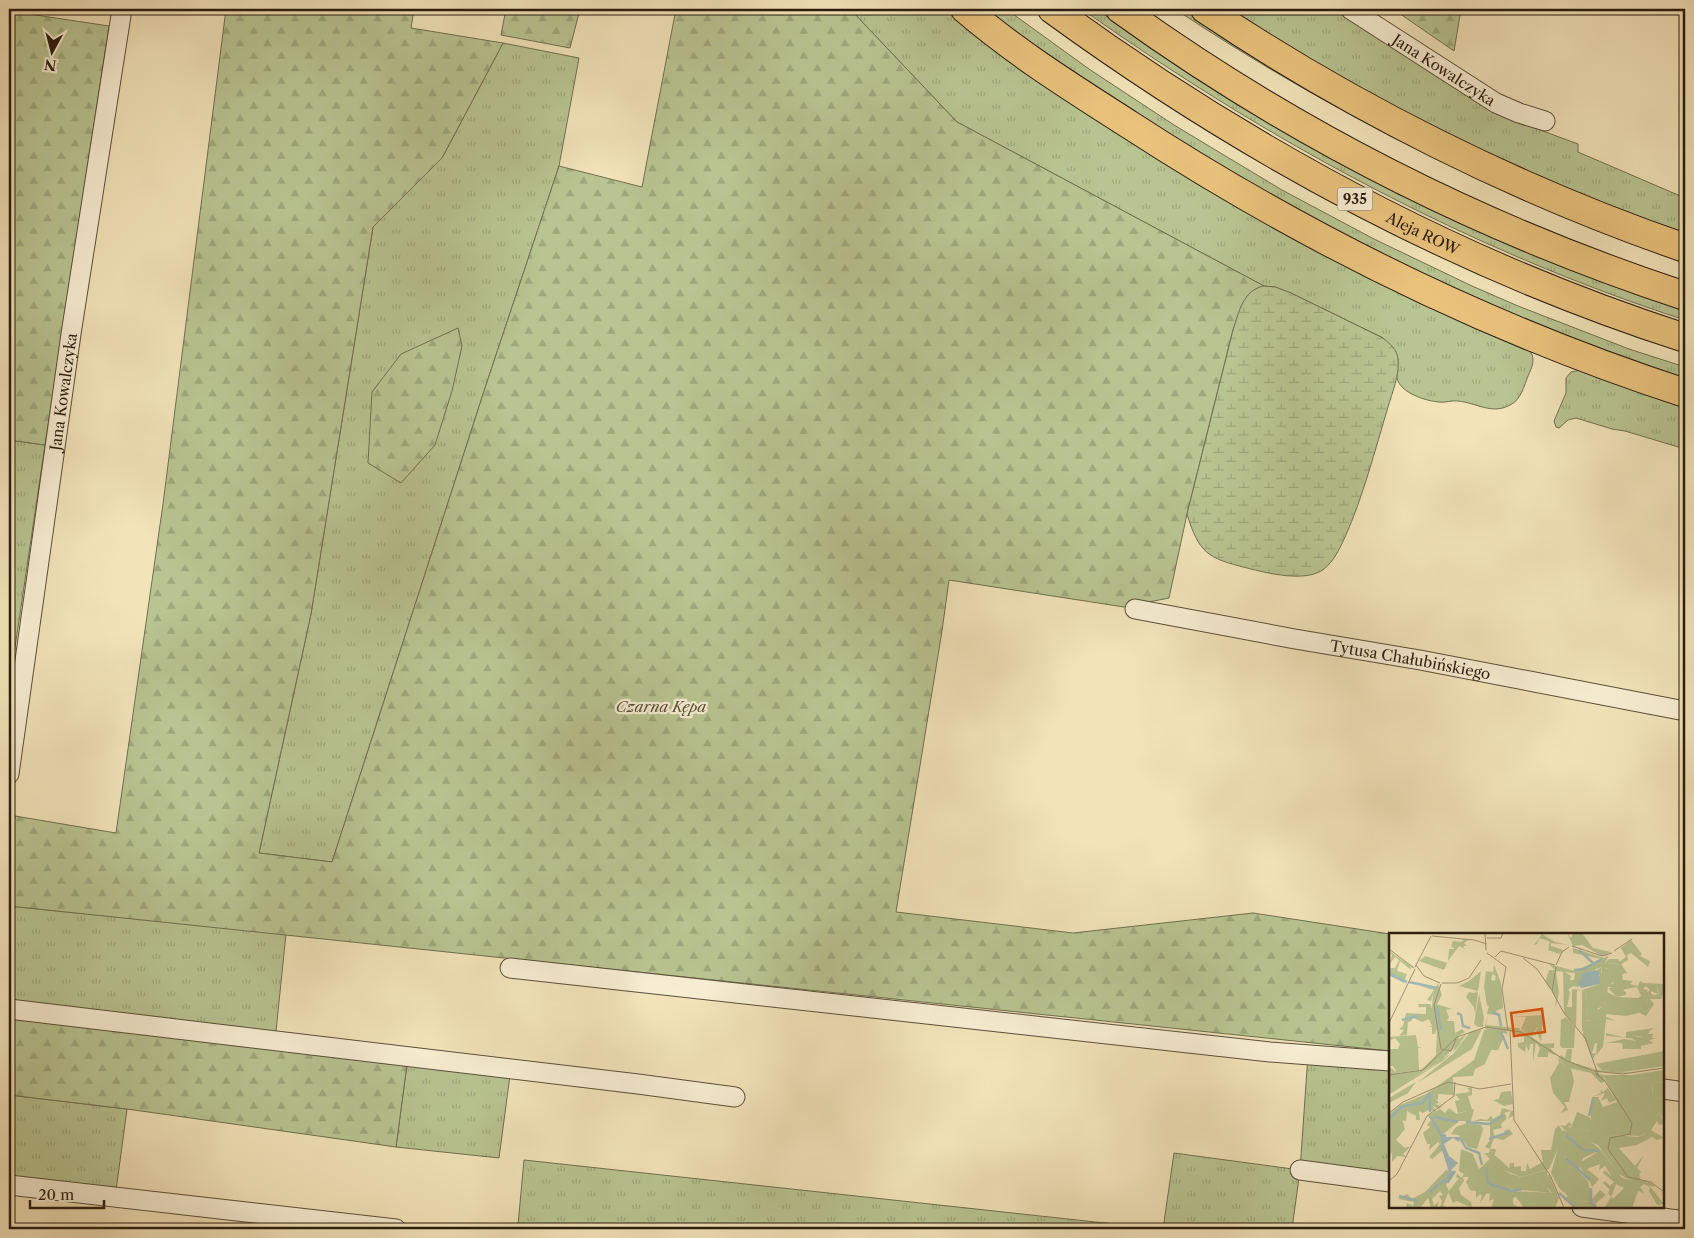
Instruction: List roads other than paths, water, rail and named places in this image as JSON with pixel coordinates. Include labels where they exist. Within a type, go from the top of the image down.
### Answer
[{"type":"main road","points":[[965,9],[1046,69],[1114,115],[1194,167],[1290,222],[1389,274],[1475,314],[1565,351],[1685,393]]},
{"type":"main road","name":"Aleja ROW","points":[[1052,9],[1193,106],[1249,140],[1350,196],[1464,253],[1512,274],[1633,321],[1685,338]]},
{"type":"main road","name":"935","points":[[1120,9],[1255,98],[1332,142],[1405,180],[1511,230],[1620,273],[1685,296]]},
{"type":"main road","points":[[1205,9],[1305,71],[1424,136],[1535,188],[1685,248]]},
{"type":"street","name":"Jana Kowalczyka","points":[[9,774],[72,334],[122,9]]},
{"type":"street","name":"Jana Kowalczyka","points":[[1350,9],[1496,103],[1545,121]]},
{"type":"street","name":"Tytusa Chałubińskiego","points":[[1135,609],[1294,639],[1420,660],[1685,711]]},
{"type":"street","points":[[510,968],[1260,1051],[1389,1061]]},
{"type":"street","points":[[9,1009],[599,1079],[735,1097]]},
{"type":"street","points":[[1664,1089],[1685,1092]]},
{"type":"street","points":[[1300,1170],[1389,1182]]},
{"type":"street","points":[[9,1185],[396,1229]]},
{"type":"street","points":[[1589,1208],[1685,1222]]},
{"type":"park label","name":"Czarna Kępa","points":[[661,706]]}]
